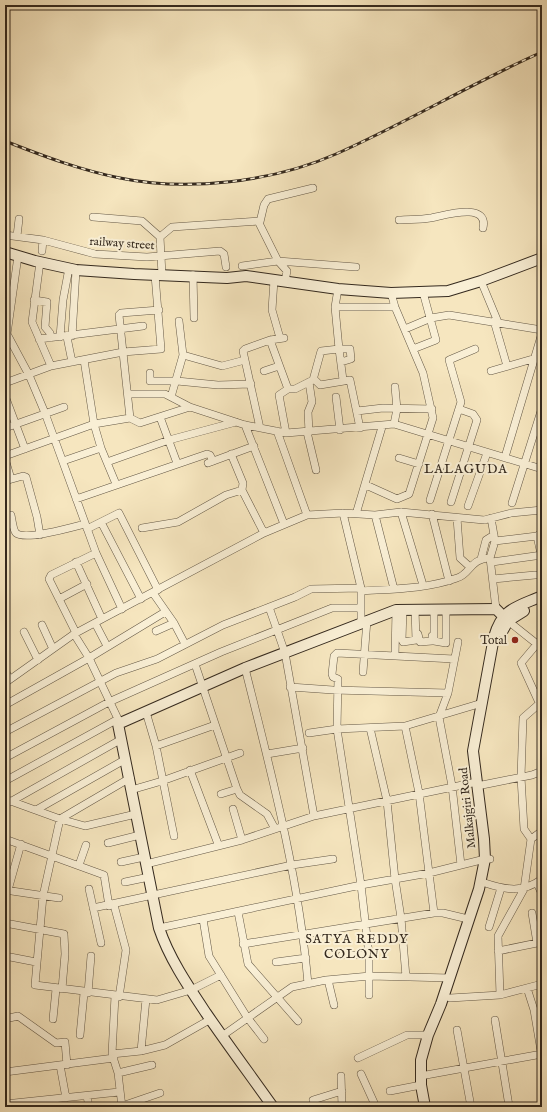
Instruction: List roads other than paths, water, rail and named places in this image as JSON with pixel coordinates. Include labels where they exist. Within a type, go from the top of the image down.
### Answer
[{"type":"main road","points":[[5,252],[72,269],[227,278],[246,276],[338,288],[391,293],[448,291],[481,281],[542,258]]},
{"type":"main road","points":[[503,615],[542,596]]},
{"type":"main road","points":[[273,1107],[210,1019],[165,946],[159,928],[126,758],[120,740],[118,722],[146,712],[245,668],[399,610],[446,609],[503,615],[542,603]]},
{"type":"main road","name":"Malkajgiri Road","points":[[430,1107],[426,1075],[433,1037],[450,998],[485,883],[489,832],[473,751],[494,637],[497,626],[503,615]]},
{"type":"main road","name":"Malkajgiri Road","points":[[480,783],[481,735],[495,678],[503,615]]},
{"type":"main road","name":"Malkajgiri Road","points":[[425,1107],[421,1084],[422,1060],[428,1035],[450,978],[479,889],[487,859]]},
{"type":"street","points":[[287,270],[278,261],[260,222],[264,205],[268,199],[313,188]]},
{"type":"street","points":[[399,220],[429,219],[461,212],[478,215],[483,218],[483,228]]},
{"type":"street","points":[[5,383],[51,366],[123,352],[161,349],[159,275],[162,256],[160,237],[142,221],[93,217]]},
{"type":"street","points":[[17,236],[19,219]]},
{"type":"street","points":[[160,237],[172,227],[255,220],[260,222]]},
{"type":"street","name":"railway street","points":[[5,235],[43,240],[95,254],[147,257],[220,251],[224,254],[226,267]]},
{"type":"street","points":[[42,251],[43,240]]},
{"type":"street","points":[[18,256],[7,312],[7,334],[29,375],[63,461],[96,553],[122,609]]},
{"type":"street","points":[[242,266],[278,261],[356,267]]},
{"type":"street","points":[[40,262],[32,322],[51,366]]},
{"type":"street","points":[[285,281],[287,270],[298,263]]},
{"type":"street","points":[[67,336],[72,269]]},
{"type":"street","points":[[72,269],[63,300],[67,336],[72,362]]},
{"type":"street","points":[[193,275],[194,318]]},
{"type":"street","points":[[260,428],[243,353],[245,349],[270,340],[282,338],[272,310],[274,280]]},
{"type":"street","points":[[481,281],[496,322],[507,366]]},
{"type":"street","points":[[338,288],[335,307],[343,380]]},
{"type":"street","points":[[413,349],[435,341],[431,318],[422,292]]},
{"type":"street","points":[[366,485],[397,499],[409,494],[433,418],[423,373],[405,329],[394,307],[391,293]]},
{"type":"street","points":[[34,300],[47,302],[45,328],[50,333],[50,338]]},
{"type":"street","points":[[335,307],[394,307]]},
{"type":"street","points":[[130,418],[119,316],[120,313],[159,310]]},
{"type":"street","points":[[405,329],[431,318],[449,315],[542,330]]},
{"type":"street","points":[[171,397],[177,381],[183,355],[179,320]]},
{"type":"street","points":[[39,339],[143,326]]},
{"type":"street","points":[[505,457],[536,358],[542,333]]},
{"type":"street","points":[[270,340],[288,389]]},
{"type":"street","points":[[316,470],[308,432],[308,412],[312,402],[311,381],[322,351],[350,349],[352,357],[349,360],[341,362]]},
{"type":"street","points":[[430,500],[461,402],[449,360],[475,349]]},
{"type":"street","points":[[183,355],[222,366],[245,360]]},
{"type":"street","points":[[491,371],[536,358]]},
{"type":"street","points":[[84,360],[94,424],[116,484]]},
{"type":"street","points":[[264,371],[279,366]]},
{"type":"street","points":[[150,373],[150,381],[177,381],[218,385],[251,384]]},
{"type":"street","points":[[286,433],[279,397],[280,393],[288,389],[295,389],[311,381],[319,384],[343,380],[350,381],[358,411],[360,428]]},
{"type":"street","points":[[394,424],[397,408],[395,388]]},
{"type":"street","points":[[128,394],[165,394],[190,407],[245,425],[286,433],[382,427],[394,424],[542,469]]},
{"type":"street","points":[[5,396],[25,449]]},
{"type":"street","points":[[336,397],[340,430]]},
{"type":"street","points":[[5,428],[64,407]]},
{"type":"street","points":[[40,535],[37,517],[26,477],[23,476],[8,480],[5,457],[94,424],[130,418],[140,423],[190,407]]},
{"type":"street","points":[[358,411],[397,408],[432,409]]},
{"type":"street","points":[[512,503],[542,408]]},
{"type":"street","points":[[451,502],[477,418],[473,414],[459,409]]},
{"type":"street","points":[[160,417],[177,463]]},
{"type":"street","points":[[107,462],[169,440],[236,422]]},
{"type":"street","points":[[245,425],[284,524]]},
{"type":"street","points":[[356,514],[366,485],[382,427]]},
{"type":"street","points":[[277,431],[307,515]]},
{"type":"street","points":[[76,499],[177,463],[209,454],[210,462],[254,446]]},
{"type":"street","points":[[63,461],[102,448]]},
{"type":"street","points":[[468,506],[487,453]]},
{"type":"street","points":[[230,454],[243,483],[242,490],[264,533]]},
{"type":"street","points":[[399,458],[419,464]]},
{"type":"street","points":[[142,528],[178,522],[220,498],[242,490]]},
{"type":"street","points":[[5,669],[7,681],[75,634],[102,618],[122,609],[264,533],[307,515],[343,513],[375,515],[401,512],[484,520],[511,513],[542,510]]},
{"type":"street","points":[[401,512],[423,585]]},
{"type":"street","points":[[343,513],[361,589],[365,655],[363,672]]},
{"type":"street","points":[[5,517],[11,515],[17,533],[40,535],[86,527],[119,514],[165,612],[174,623],[185,644]]},
{"type":"street","points":[[432,514],[449,581]]},
{"type":"street","points":[[375,515],[394,589]]},
{"type":"street","points":[[457,518],[460,558],[470,567]]},
{"type":"street","points":[[491,518],[495,538],[491,560],[493,580],[503,615],[540,645],[521,663],[541,707],[523,718],[521,777],[524,829],[531,838],[524,889],[498,936],[500,995]]},
{"type":"street","points":[[101,522],[141,599]]},
{"type":"street","points":[[5,732],[116,673],[157,659],[224,625],[311,589],[394,589],[449,581],[460,578],[470,567],[481,559],[486,540],[540,534],[542,556],[491,560],[481,559]]},
{"type":"street","points":[[5,781],[118,722],[50,582],[50,576],[96,553]]},
{"type":"street","points":[[76,562],[102,618]]},
{"type":"street","points":[[493,580],[535,575]]},
{"type":"street","points":[[59,598],[87,584]]},
{"type":"street","points":[[268,607],[285,653],[314,816]]},
{"type":"street","points":[[5,758],[109,702],[195,664],[332,608],[361,608]]},
{"type":"street","points":[[416,609],[418,640],[420,642],[430,642],[432,641],[432,609]]},
{"type":"street","points":[[399,610],[403,642],[416,640],[416,609]]},
{"type":"street","points":[[432,609],[434,641],[446,643],[446,609]]},
{"type":"street","points":[[395,656],[399,610]]},
{"type":"street","points":[[5,705],[165,612]]},
{"type":"street","points":[[95,623],[108,646]]},
{"type":"street","points":[[156,631],[174,623]]},
{"type":"street","points":[[42,625],[53,649]]},
{"type":"street","points":[[24,632],[38,660]]},
{"type":"street","points":[[458,642],[448,693],[439,717],[452,786],[461,865]]},
{"type":"street","points":[[369,995],[370,976],[366,924],[351,808],[337,729],[338,679],[332,676],[335,654],[454,659]]},
{"type":"street","points":[[195,664],[236,789],[240,795],[267,814],[275,829]]},
{"type":"street","points":[[245,668],[267,754],[292,865],[304,935],[308,984]]},
{"type":"street","points":[[290,687],[448,693]]},
{"type":"street","points":[[309,734],[337,729],[405,726],[482,703]]},
{"type":"street","points":[[146,712],[156,746],[174,836]]},
{"type":"street","points":[[156,746],[215,725]]},
{"type":"street","points":[[405,726],[419,793],[434,913]]},
{"type":"street","points":[[370,728],[387,801],[395,879],[401,918],[406,977]]},
{"type":"street","points":[[7,800],[120,740]]},
{"type":"street","points":[[267,754],[303,748]]},
{"type":"street","points":[[131,790],[162,782],[190,770],[240,753]]},
{"type":"street","points":[[36,810],[126,758]]},
{"type":"street","points":[[190,770],[218,844]]},
{"type":"street","points":[[121,862],[145,860],[242,840],[314,816],[419,793],[452,786],[521,777],[542,771]]},
{"type":"street","points":[[130,778],[60,819],[43,896],[35,985],[86,993],[157,1000],[191,990],[221,975]]},
{"type":"street","points":[[221,794],[236,789]]},
{"type":"street","points":[[7,800],[60,819],[85,826],[136,814]]},
{"type":"street","points":[[233,809],[242,840]]},
{"type":"street","points":[[531,838],[542,830]]},
{"type":"street","points":[[108,843],[140,835]]},
{"type":"street","points":[[5,839],[104,874],[126,950],[117,996],[113,1056],[118,1073],[119,1092],[122,1106],[160,1094]]},
{"type":"street","points":[[21,844],[6,890],[59,898]]},
{"type":"street","points":[[79,865],[86,845]]},
{"type":"street","points":[[93,908],[153,897],[292,865],[333,859]]},
{"type":"street","points":[[159,928],[361,885],[429,873],[487,859]]},
{"type":"street","points":[[125,882],[149,877]]},
{"type":"street","points":[[485,883],[501,888],[524,889],[539,881],[542,894]]},
{"type":"street","points":[[489,927],[501,888]]},
{"type":"street","points":[[89,889],[101,943]]},
{"type":"street","points":[[238,912],[248,964],[298,1021]]},
{"type":"street","points":[[243,944],[434,913],[443,913],[468,919]]},
{"type":"street","points":[[498,951],[540,942],[532,913]]},
{"type":"street","points":[[202,919],[209,956],[247,1018],[264,1039]]},
{"type":"street","points":[[5,923],[64,934],[65,954],[52,1019]]},
{"type":"street","points":[[342,955],[369,955]]},
{"type":"street","points":[[5,956],[36,962]]},
{"type":"street","points":[[80,1034],[91,956]]},
{"type":"street","points":[[276,962],[306,958]]},
{"type":"street","points":[[222,1036],[292,987],[328,980],[370,976],[450,978]]},
{"type":"street","points":[[328,980],[334,1005]]},
{"type":"street","points":[[450,998],[500,995],[542,984]]},
{"type":"street","points":[[426,1075],[542,1055],[534,1010],[527,988]]},
{"type":"street","points":[[141,1051],[146,999]]},
{"type":"street","points":[[5,1019],[18,1016],[56,1043],[65,1042],[63,1065],[66,1098]]},
{"type":"street","points":[[5,1072],[63,1065],[141,1051],[165,1045],[210,1019]]},
{"type":"street","points":[[495,1020],[509,1106]]},
{"type":"street","points":[[457,1030],[472,1107]]},
{"type":"street","points":[[358,1058],[407,1035],[428,1035]]},
{"type":"street","points":[[118,1073],[152,1064]]},
{"type":"street","points":[[361,1074],[376,1107]]},
{"type":"street","points":[[341,1076],[342,1107]]},
{"type":"street","points":[[390,1091],[421,1084]]},
{"type":"street","points":[[313,1100],[342,1091]]},
{"type":"street","points":[[5,1104],[45,1104],[66,1098],[119,1092]]},
{"type":"street","points":[[87,1096],[89,1107]]},
{"type":"railway","points":[[5,141],[76,167],[120,178],[146,182],[201,184],[258,178],[285,172],[336,154],[542,52]]},
{"type":"place","name":"Total","points":[[515,640]]},
{"type":"district","name":"LALAGUDA","points":[[466,468]]},
{"type":"district","name":"SATYA REDDY COLONY","points":[[357,946]]}]
